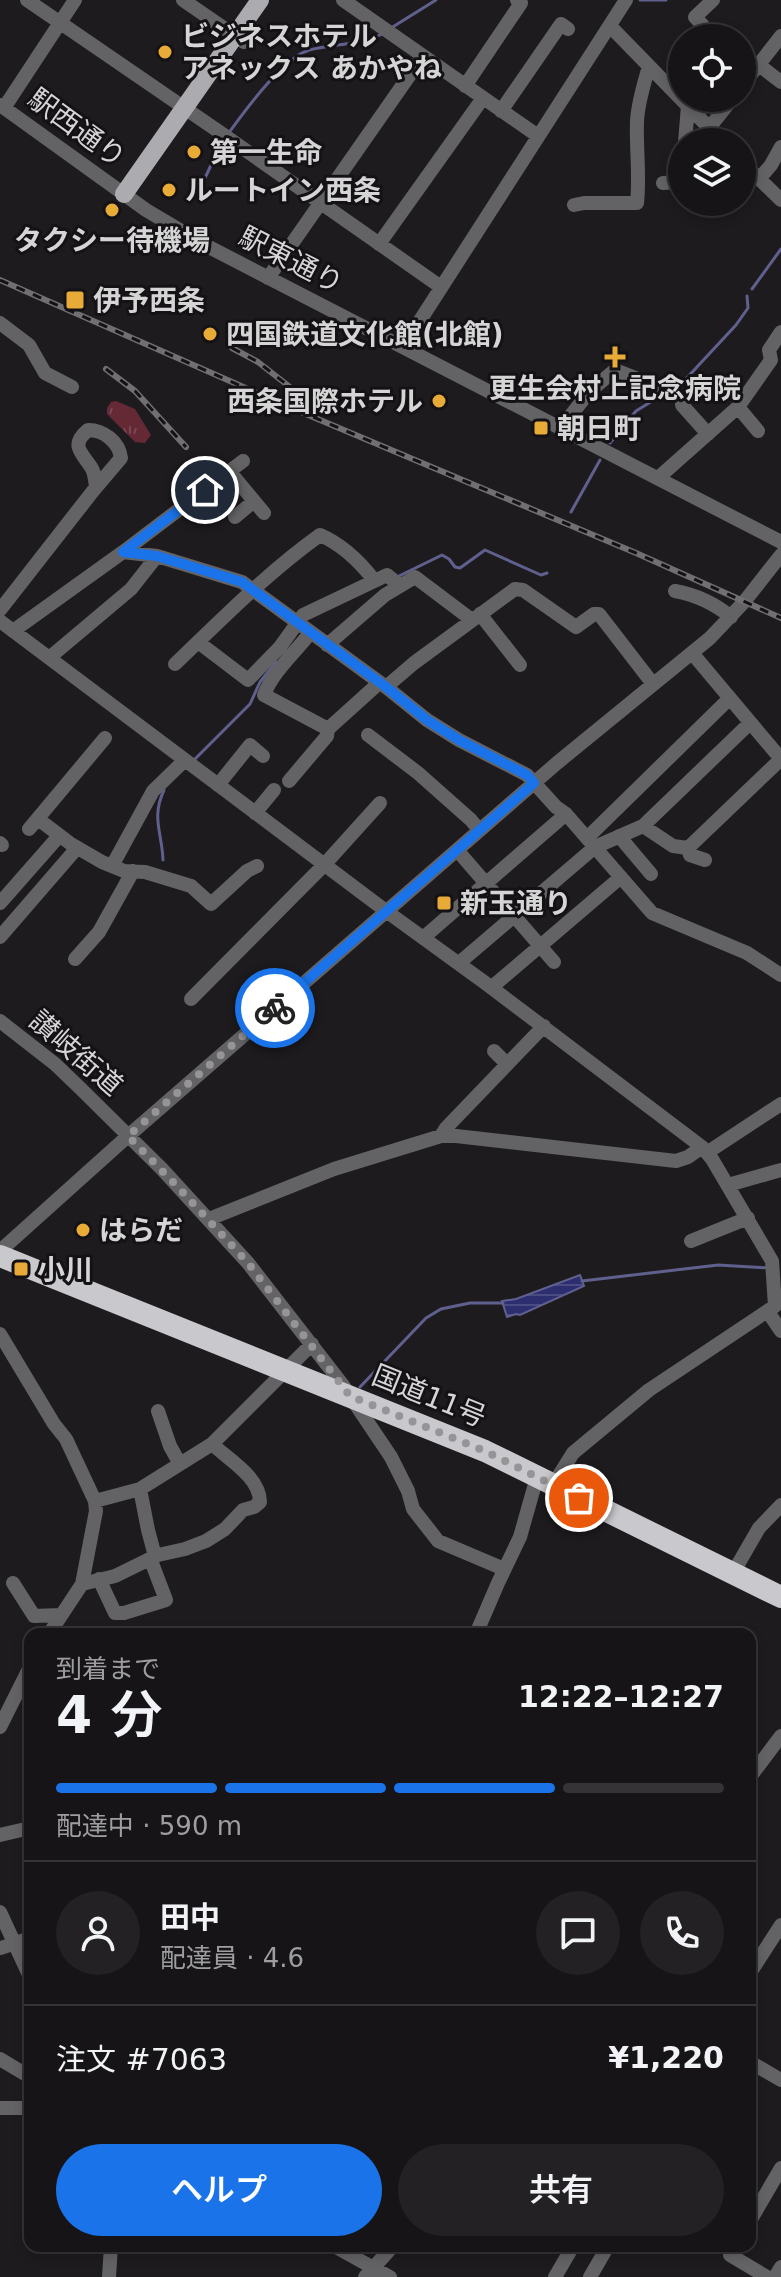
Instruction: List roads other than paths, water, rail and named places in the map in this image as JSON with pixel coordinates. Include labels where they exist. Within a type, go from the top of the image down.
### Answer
[{"type":"highway","name":"国道11号","points":[[0,1253],[87,1292],[485,1451],[781,1597]]},
{"type":"main road","points":[[124,194],[184,108],[239,39],[260,0]]},
{"type":"street","points":[[27,0],[441,287]]},
{"type":"street","points":[[2,106],[75,0]]},
{"type":"street","points":[[183,0],[239,39]]},
{"type":"street","points":[[343,0],[538,136]]},
{"type":"street","points":[[465,86],[521,3],[517,0]]},
{"type":"street","points":[[403,347],[626,0]]},
{"type":"street","points":[[701,24],[695,17],[707,2]]},
{"type":"street","points":[[501,111],[561,24],[568,29]]},
{"type":"street","points":[[610,26],[709,128]]},
{"type":"street","points":[[756,69],[781,36]]},
{"type":"street","points":[[268,278],[423,56]]},
{"type":"street","points":[[759,65],[781,82]]},
{"type":"street","points":[[574,205],[637,203],[637,119],[649,66]]},
{"type":"street","points":[[379,244],[483,98]]},
{"type":"street","name":"駅西通り","points":[[2,106],[124,194]]},
{"type":"street","points":[[692,128],[700,112]]},
{"type":"street","points":[[698,117],[707,112]]},
{"type":"street","points":[[759,179],[781,147]]},
{"type":"street","points":[[756,176],[781,200]]},
{"type":"street","points":[[663,183],[668,183]]},
{"type":"street","name":"駅東通り","points":[[124,194],[171,226],[268,278],[781,542]]},
{"type":"street","points":[[0,323],[29,345],[45,373],[72,387]]},
{"type":"street","points":[[658,478],[738,407],[771,360],[769,350],[781,332]]},
{"type":"street","points":[[561,428],[589,392],[615,370],[661,388]]},
{"type":"street","points":[[682,405],[708,434]]},
{"type":"street","points":[[738,407],[758,431]]},
{"type":"street","points":[[0,610],[121,458],[117,446],[98,431],[88,430],[81,435],[78,443],[80,453],[92,469],[96,487]]},
{"type":"street","points":[[13,631],[243,461]]},
{"type":"street","points":[[92,469],[103,471],[117,465]]},
{"type":"street","points":[[230,472],[264,513]]},
{"type":"street","points":[[235,517],[254,501]]},
{"type":"street","points":[[175,664],[252,589],[320,535],[333,540],[364,567],[390,581]]},
{"type":"street","points":[[123,552],[157,556],[242,582],[427,720],[527,775],[566,814],[652,913],[747,953],[781,975]]},
{"type":"street","points":[[0,1253],[128,1136],[479,830],[692,653],[731,617],[781,555]]},
{"type":"street","points":[[49,658],[131,589],[157,556]]},
{"type":"street","points":[[328,729],[264,695],[269,682],[296,652],[303,615],[390,581],[415,577],[476,617],[520,665]]},
{"type":"street","points":[[327,645],[385,595],[390,581]]},
{"type":"street","points":[[289,781],[327,736],[328,729],[515,589],[523,590],[576,627],[594,614],[599,614],[653,684]]},
{"type":"street","points":[[675,591],[692,594],[731,617]]},
{"type":"street","points":[[0,621],[544,1026],[705,1150],[775,1264],[775,1306],[649,1390],[573,1453],[545,1481],[479,1628]]},
{"type":"street","points":[[198,642],[248,680],[302,627]]},
{"type":"street","points":[[688,848],[781,759],[692,653]]},
{"type":"street","points":[[459,963],[514,916],[591,842],[730,698]]},
{"type":"street","points":[[591,842],[619,836],[643,826],[750,723]]},
{"type":"street","points":[[368,735],[418,773],[479,830]]},
{"type":"street","points":[[105,738],[34,824],[112,866],[191,886],[211,904],[247,871],[257,866]]},
{"type":"street","points":[[218,785],[250,745],[263,756]]},
{"type":"street","points":[[112,866],[153,791],[189,763]]},
{"type":"street","points":[[255,813],[274,790]]},
{"type":"street","points":[[191,999],[324,865],[380,803]]},
{"type":"street","points":[[423,938],[566,814]]},
{"type":"street","points":[[643,826],[673,846],[688,848]]},
{"type":"street","points":[[0,903],[59,836]]},
{"type":"street","points":[[619,836],[651,874]]},
{"type":"street","points":[[0,937],[77,848]]},
{"type":"street","points":[[688,848],[690,855],[705,860]]},
{"type":"street","points":[[457,850],[554,962]]},
{"type":"street","points":[[75,959],[99,932],[133,871]]},
{"type":"street","points":[[492,987],[621,877]]},
{"type":"street","name":"讃岐街道","points":[[0,1021],[55,1064],[209,1219],[248,1263],[350,1396],[391,1457],[408,1491],[413,1509],[438,1541],[504,1569]]},
{"type":"street","points":[[441,1136],[544,1026]]},
{"type":"street","points":[[494,1051],[507,1064]]},
{"type":"street","points":[[209,1219],[334,1169],[441,1136],[676,1161],[705,1150],[781,1104]]},
{"type":"street","points":[[728,1185],[781,1170]]},
{"type":"street","points":[[691,1241],[748,1218]]},
{"type":"street","points":[[768,1312],[781,1331]]},
{"type":"street","points":[[0,1334],[66,1439],[95,1501],[96,1511],[82,1584],[53,1628]]},
{"type":"street","points":[[95,1501],[140,1489],[212,1444],[312,1344]]},
{"type":"street","points":[[158,1411],[180,1464]]},
{"type":"street","points":[[82,1584],[115,1576],[153,1557],[206,1541],[225,1529],[243,1510],[260,1502],[253,1481],[212,1444]]},
{"type":"street","points":[[99,1579],[115,1613],[166,1600],[153,1557],[140,1489]]},
{"type":"street","points":[[733,1573],[759,1528],[781,1505]]},
{"type":"street","points":[[13,1583],[34,1616],[61,1615]]},
{"type":"street","points":[[0,1727],[24,1679]]},
{"type":"street","points":[[756,1769],[781,1736]]},
{"type":"street","points":[[0,1835],[24,1829]]},
{"type":"street","points":[[0,1841],[24,1836]]},
{"type":"street","points":[[0,1912],[8,1946],[24,1969]]},
{"type":"street","points":[[756,1964],[781,1925]]},
{"type":"street","points":[[0,2059],[24,2073]]},
{"type":"street","points":[[756,2065],[781,2080]]},
{"type":"street","points":[[0,2108],[24,2108]]},
{"type":"street","points":[[756,2211],[781,2168]]},
{"type":"street","points":[[109,2277],[111,2252]]},
{"type":"street","points":[[342,2252],[369,2272],[390,2277]]},
{"type":"street","points":[[369,2272],[387,2252]]},
{"type":"street","points":[[555,2277],[570,2252]]},
{"type":"street","points":[[590,2277],[605,2252]]},
{"type":"street","points":[[732,2252],[730,2255],[767,2277]]},
{"type":"street","points":[[775,2277],[781,2267]]},
{"type":"waterway","points":[[391,28],[436,0]]},
{"type":"waterway","points":[[640,0],[666,0]]},
{"type":"waterway","points":[[228,134],[265,87],[299,55],[382,34]]},
{"type":"waterway","points":[[204,180],[223,140]]},
{"type":"waterway","points":[[752,289],[781,249]]},
{"type":"waterway","points":[[610,443],[636,411],[683,382],[736,325],[748,308],[747,296]]},
{"type":"waterway","points":[[571,512],[600,460]]},
{"type":"waterway","points":[[397,577],[442,555],[460,568],[485,550],[541,575],[547,573]]},
{"type":"waterway","points":[[195,759],[250,704],[260,682],[276,662]]},
{"type":"waterway","points":[[163,860],[158,809],[164,790]]},
{"type":"waterway","points":[[582,1281],[718,1265],[769,1268]]},
{"type":"waterway","points":[[360,1387],[426,1318],[441,1309],[470,1303],[503,1303]]},
{"type":"railway","points":[[0,280],[781,618]]},
{"type":"railway","points":[[232,348],[258,362],[323,413]]},
{"type":"railway","points":[[106,369],[135,391],[186,447]]},
{"type":"place","name":"ビジネスホテル アネックス あかやね","points":[[165,52]]},
{"type":"place","name":"第一生命","points":[[194,152]]},
{"type":"place","name":"ルートイン西条","points":[[169,190]]},
{"type":"place","name":"タクシー待機場","points":[[112,210]]},
{"type":"place","name":"伊予西条","points":[[75,300]]},
{"type":"place","name":"四国鉄道文化館(北館)","points":[[210,334]]},
{"type":"place","name":"更生会村上記念病院","points":[[615,357]]},
{"type":"place","name":"西条国際ホテル","points":[[439,401]]},
{"type":"place","name":"朝日町","points":[[541,428]]},
{"type":"place","name":"新玉通り","points":[[444,903]]},
{"type":"place","name":"はらだ","points":[[83,1230]]},
{"type":"place","name":"小川","points":[[21,1269]]}]
